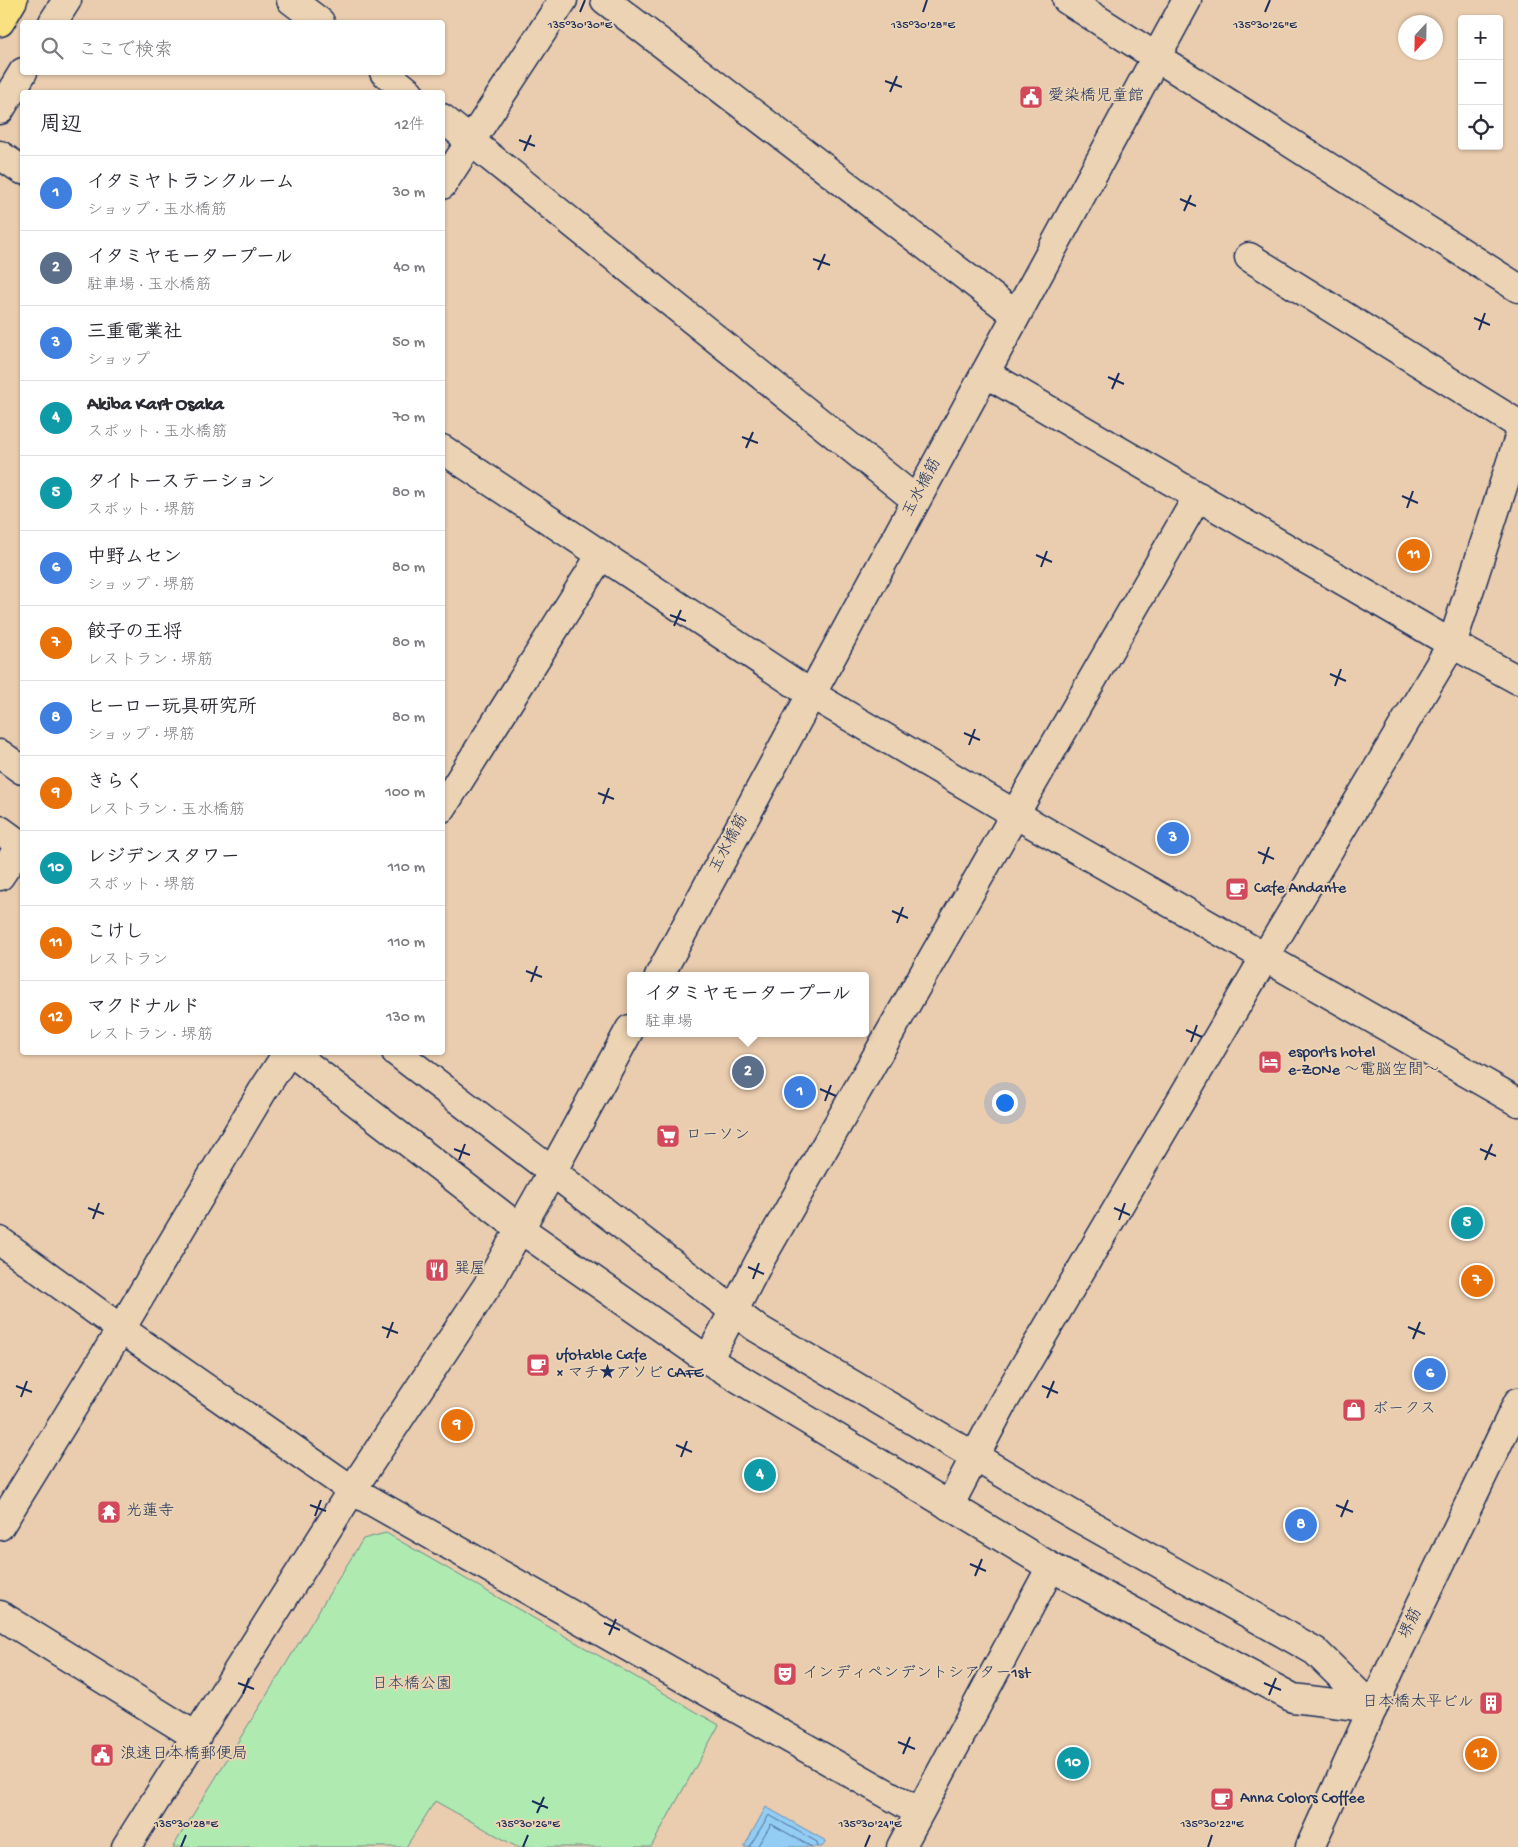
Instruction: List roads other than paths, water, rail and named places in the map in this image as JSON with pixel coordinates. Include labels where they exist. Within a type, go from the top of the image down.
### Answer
[{"type":"highway","points":[[0,22],[13,0]]},
{"type":"street","points":[[54,20],[67,0]]},
{"type":"street","points":[[291,0],[317,20]]},
{"type":"street","points":[[445,180],[563,0]]},
{"type":"street","points":[[605,0],[1016,315]]},
{"type":"street","points":[[1067,0],[1518,288]]},
{"type":"street","name":"玉水橋筋","points":[[661,972],[1187,0]]},
{"type":"street","points":[[0,110],[21,75]]},
{"type":"street","points":[[388,75],[406,90]]},
{"type":"street","points":[[445,120],[916,500]]},
{"type":"street","points":[[0,155],[20,169]]},
{"type":"street","points":[[1249,257],[1518,424]]},
{"type":"street","points":[[985,373],[1452,644],[1518,680]]},
{"type":"street","points":[[949,1506],[1008,1394],[1265,956],[1452,644],[1518,440]]},
{"type":"street","points":[[445,451],[811,694],[1015,814],[1518,1102]]},
{"type":"street","points":[[708,1360],[759,1262],[1198,496]]},
{"type":"street","points":[[445,803],[601,555]]},
{"type":"street","points":[[0,754],[20,769]]},
{"type":"street","points":[[0,876],[16,841]]},
{"type":"street","points":[[126,1847],[352,1490],[491,1280],[627,1034]]},
{"type":"street","points":[[0,1526],[121,1329],[262,1092],[287,1055]]},
{"type":"street","points":[[293,1055],[519,1228],[708,1360],[949,1506],[1050,1567],[1293,1698],[1373,1708]]},
{"type":"street","points":[[400,1055],[755,1327],[1077,1517],[1315,1651],[1373,1708]]},
{"type":"street","points":[[0,1241],[121,1329],[352,1490],[919,1812]]},
{"type":"street","name":"堺筋","points":[[1310,1847],[1399,1650],[1518,1402]]},
{"type":"street","points":[[901,1847],[1050,1567]]},
{"type":"street","points":[[0,1615],[197,1737]]},
{"type":"water","points":[[766,1807],[826,1841],[822,1847],[744,1847]]},
{"type":"place","name":"愛染橋児童館","points":[[1031,97]]},
{"type":"place","name":"こけし","points":[[1414,555]]},
{"type":"place","name":"三重電業社","points":[[1173,838]]},
{"type":"place","name":"Cafe Andante","points":[[1237,889]]},
{"type":"place","name":"esports hotel e-ZONe ～電脳空間～","points":[[1270,1062]]},
{"type":"place","name":"イタミヤモータープール","points":[[748,1072]]},
{"type":"place","name":"イタミヤトランクルーム","points":[[800,1092]]},
{"type":"place","name":"ローソン","points":[[668,1136]]},
{"type":"place","name":"タイトーステーション","points":[[1467,1223]]},
{"type":"place","name":"巽屋","points":[[437,1270]]},
{"type":"place","name":"餃子の王将","points":[[1477,1281]]},
{"type":"place","name":"ufotable Cafe × マチ★アソビ CAFE","points":[[538,1365]]},
{"type":"place","name":"中野ムセン","points":[[1430,1374]]},
{"type":"place","name":"ボークス","points":[[1354,1410]]},
{"type":"place","name":"きらく","points":[[457,1425]]},
{"type":"place","name":"Akiba Kart Osaka","points":[[760,1475]]},
{"type":"place","name":"光蓮寺","points":[[109,1512]]},
{"type":"place","name":"ヒーロー玩具研究所","points":[[1301,1525]]},
{"type":"place","name":"インディペンデントシアター1st","points":[[785,1674]]},
{"type":"place","name":"日本橋太平ビル","points":[[1491,1703]]},
{"type":"place","name":"マクドナルド","points":[[1481,1754]]},
{"type":"place","name":"浪速日本橋郵便局","points":[[102,1755]]},
{"type":"place","name":"レジデンスタワー","points":[[1073,1763]]},
{"type":"place","name":"Anna Colors Coffee","points":[[1222,1799]]},
{"type":"park label","name":"日本橋公園","points":[[412,1685]]}]
